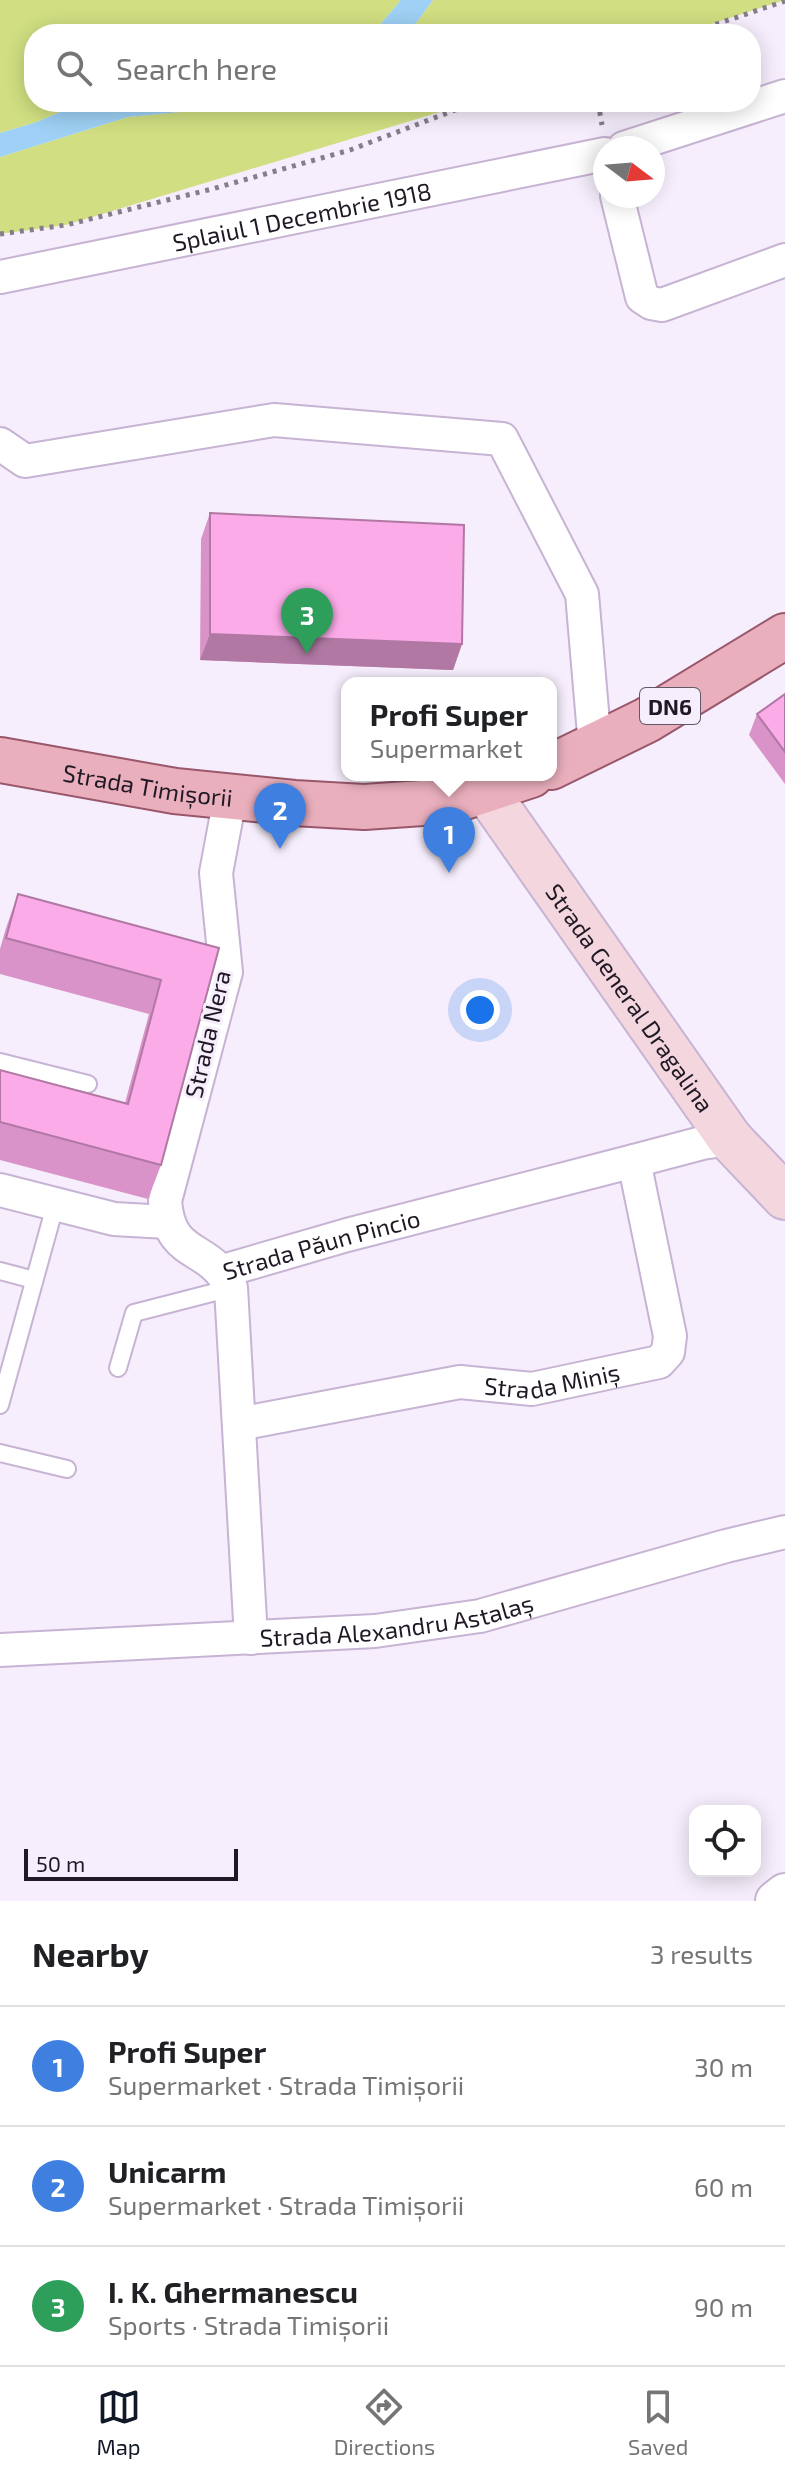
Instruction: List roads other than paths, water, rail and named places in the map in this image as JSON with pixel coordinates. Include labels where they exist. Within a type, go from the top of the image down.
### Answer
[{"type":"main road","name":"DN6","points":[[557,764],[647,720],[785,636]]},
{"type":"main road","name":"Strada Timișorii","points":[[0,760],[175,791],[364,807],[452,801],[514,781]]},
{"type":"main road","name":"Strada General Dragalina","points":[[486,791],[730,1139],[782,1189]]},
{"type":"street","points":[[761,104],[785,96]]},
{"type":"street","points":[[661,136],[735,112]]},
{"type":"street","name":"Splaiul 1 Decembrie 1918","points":[[0,277],[593,156]]},
{"type":"street","points":[[620,208],[642,297],[651,303],[662,305],[785,260]]},
{"type":"street","points":[[0,444],[25,461],[274,420],[502,439],[582,594],[595,746]]},
{"type":"street","name":"Strada Nera","points":[[167,1222],[165,1201],[226,972],[216,873],[230,798]]},
{"type":"street","name":"Strada Păun Pincio","points":[[251,1638],[227,1279],[362,1231],[702,1143],[730,1139]]},
{"type":"street","name":"Strada Miniș","points":[[239,1424],[460,1382],[532,1389],[659,1362],[668,1352],[670,1336],[634,1161]]},
{"type":"street","points":[[0,1190],[114,1219],[167,1222],[177,1240],[227,1279]]},
{"type":"street","name":"Strada Alexandru Astalaș","points":[[0,1650],[375,1631],[480,1616],[785,1532]]},
{"type":"street","points":[[776,1901],[785,1894]]},
{"type":"lane","points":[[0,1062],[88,1084]]},
{"type":"lane","points":[[0,1405],[55,1206]]},
{"type":"lane","points":[[0,1271],[34,1280]]},
{"type":"lane","points":[[118,1368],[134,1313],[227,1279]]},
{"type":"lane","points":[[0,1453],[67,1469]]},
{"type":"water","points":[[401,0],[433,0],[415,24],[381,24]]},
{"type":"water","points":[[60,112],[180,112],[128,117],[0,157],[0,133]]},
{"type":"place","name":"I. K. Ghermanescu","points":[[307,654]]},
{"type":"place","name":"Unicarm","points":[[280,849]]},
{"type":"place","name":"Profi Super","points":[[449,873]]}]
